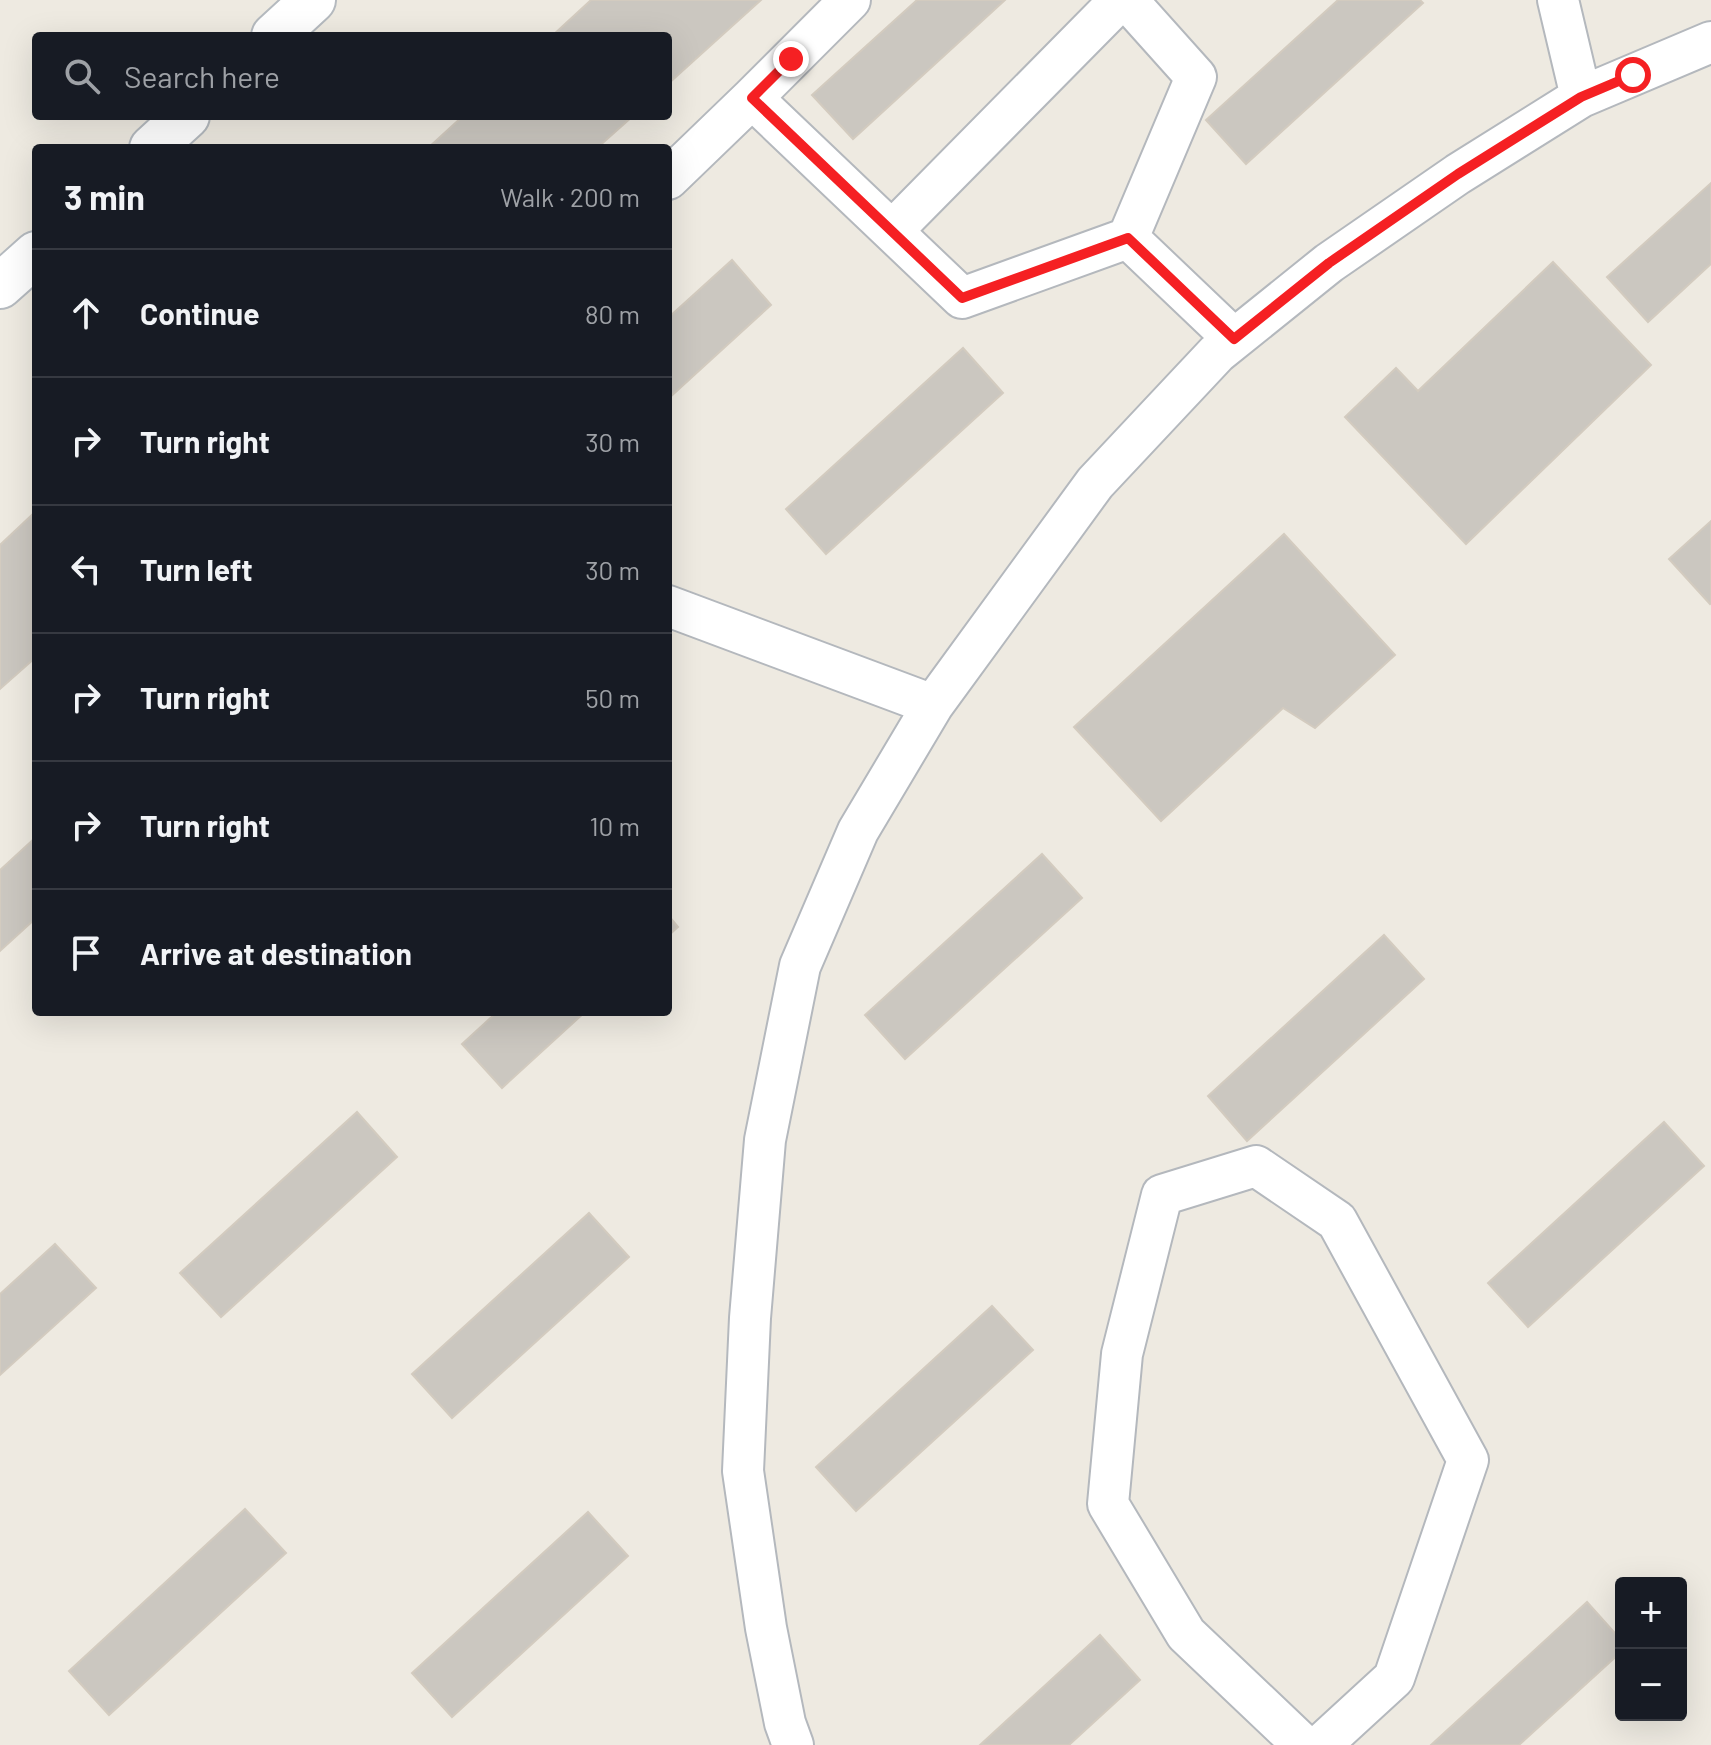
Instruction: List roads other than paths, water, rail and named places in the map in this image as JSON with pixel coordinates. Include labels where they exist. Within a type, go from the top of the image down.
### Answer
[{"type":"main road","points":[[278,32],[313,0]]},
{"type":"main road","points":[[156,144],[183,120]]},
{"type":"main road","points":[[0,286],[32,258]]},
{"type":"street","points":[[672,175],[850,0]]},
{"type":"street","points":[[892,231],[1120,0]]},
{"type":"street","points":[[752,98],[962,298],[1128,238],[1196,77],[1127,0]]},
{"type":"street","points":[[1558,0],[1581,97]]},
{"type":"street","points":[[793,1745],[785,1723],[766,1628],[743,1471],[750,1318],[765,1140],[800,966],[858,831],[933,705],[1095,483],[1217,353],[1329,263],[1458,174],[1581,97],[1711,42]]},
{"type":"street","points":[[1128,238],[1234,339]]},
{"type":"street","points":[[672,607],[933,705]]},
{"type":"street","points":[[1303,1745],[1186,1634],[1108,1504],[1122,1354],[1162,1195],[1256,1166],[1337,1221],[1468,1460],[1394,1678],[1321,1745]]}]
